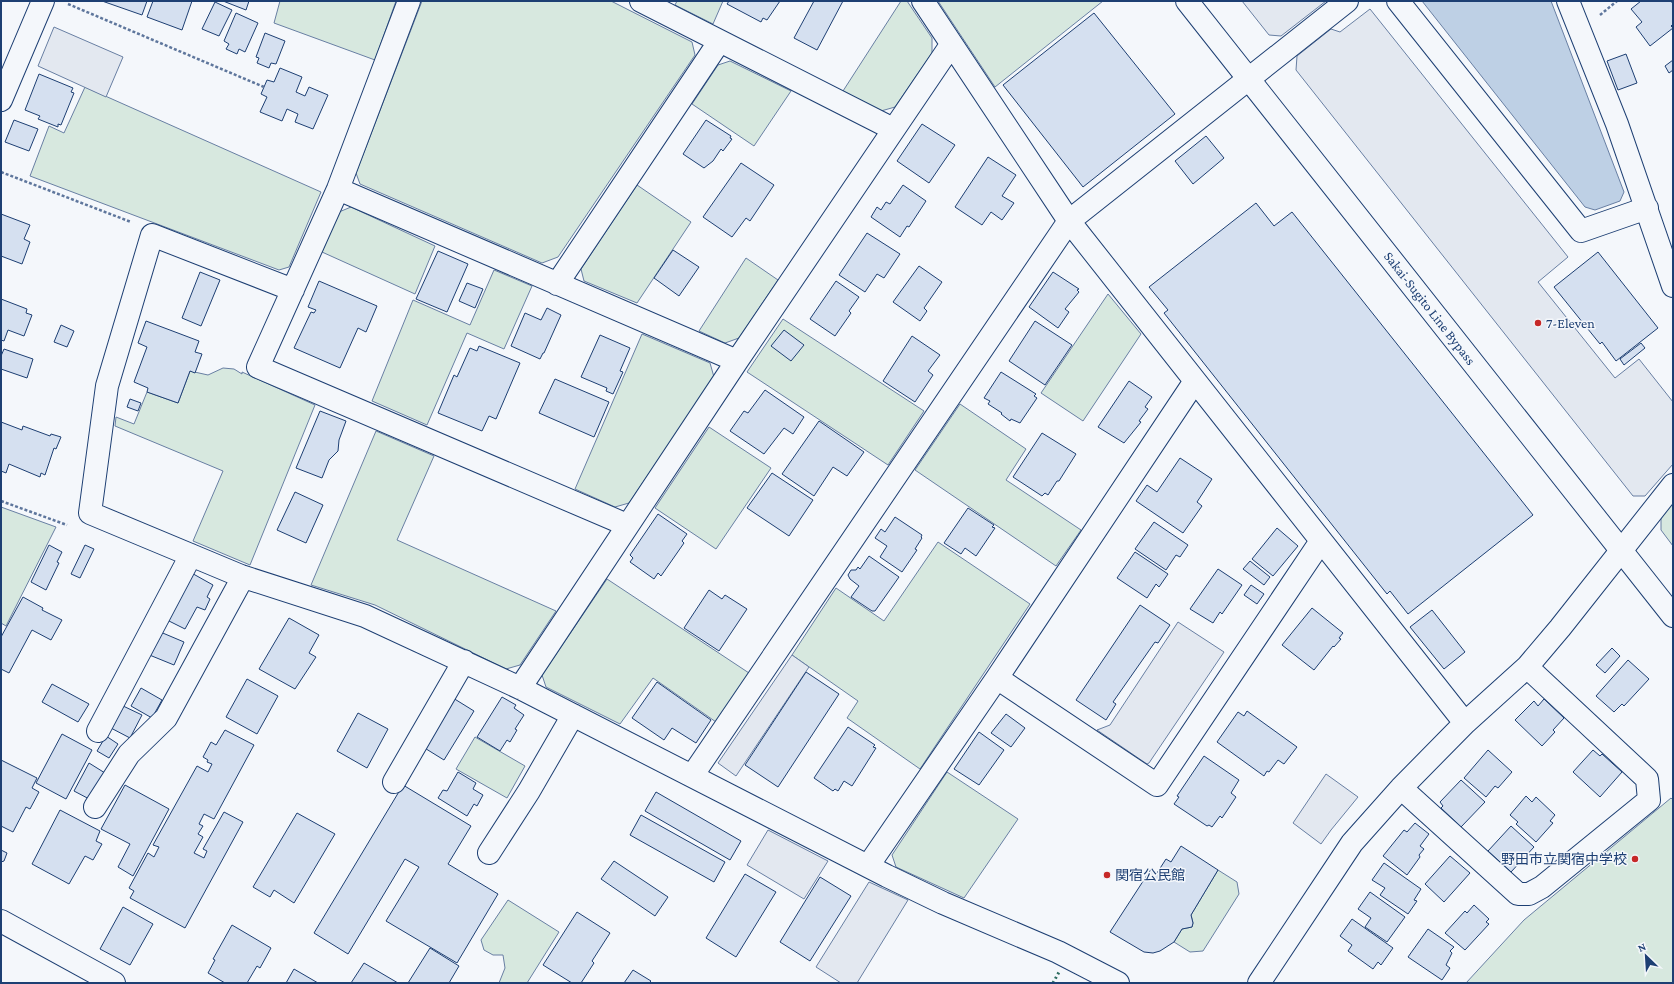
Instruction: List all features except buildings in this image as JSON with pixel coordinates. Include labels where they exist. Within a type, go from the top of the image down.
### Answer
[{"type":"street","points":[[1,100],[43,1]]},
{"type":"street","points":[[409,1],[338,189],[258,367],[627,525]]},
{"type":"street","points":[[641,1],[719,42],[894,129]]},
{"type":"street","points":[[923,1],[1069,221],[1465,723]]},
{"type":"street","name":"Sakai-Sugito Line Bypass","points":[[1187,1],[1673,616]]},
{"type":"street","points":[[692,776],[1069,221],[1347,1]]},
{"type":"street","points":[[1398,1],[1581,231],[1646,208]]},
{"type":"street","points":[[1568,1],[1617,124],[1673,286]]},
{"type":"street","points":[[557,284],[719,42]]},
{"type":"street","points":[[520,688],[627,525],[951,45]]},
{"type":"street","points":[[338,189],[737,361]]},
{"type":"street","points":[[293,290],[152,235],[107,386],[90,513],[244,577],[365,616],[464,661],[943,903],[1058,952],[1118,983]]},
{"type":"street","points":[[868,866],[997,678],[1195,381]]},
{"type":"street","points":[[1259,983],[1352,844],[1400,788],[1465,723],[1527,667],[1560,628],[1673,485]]},
{"type":"street","points":[[997,678],[1157,785],[1321,541]]},
{"type":"street","points":[[98,731],[191,555]]},
{"type":"street","points":[[94,807],[129,754],[166,718],[244,577]]},
{"type":"street","points":[[394,782],[464,661]]},
{"type":"street","points":[[1400,788],[1518,894],[1529,894],[1542,887],[1649,800],[1647,779],[1527,667]]},
{"type":"street","points":[[489,853],[529,791],[573,715]]},
{"type":"street","points":[[1,921],[114,983]]},
{"type":"path","points":[[62,1],[264,87]]},
{"type":"path","points":[[1,172],[142,225],[152,235]]},
{"type":"path","points":[[1,501],[80,529],[90,513]]},
{"type":"shaded area","points":[[280,1],[396,1],[375,60],[274,23]]},
{"type":"shaded area","points":[[422,1],[611,1],[692,42],[695,55],[558,257],[542,263],[360,184],[356,173]]},
{"type":"shaded area","points":[[677,1],[723,1],[713,24],[675,5]]},
{"type":"shaded area","points":[[901,1],[907,1],[932,38],[932,53],[895,107],[881,111],[843,91]]},
{"type":"shaded area","points":[[938,1],[1103,1],[995,87]]},
{"type":"shaded area","points":[[1242,1],[1326,1],[1281,36],[1269,35]]},
{"type":"shaded area","points":[[1370,9],[1568,257],[1538,282],[1615,378],[1639,359],[1673,402],[1673,464],[1645,496],[1633,496],[1296,70],[1297,56],[1331,29],[1340,32]]},
{"type":"shaded area","points":[[54,27],[123,57],[106,97],[38,66]]},
{"type":"shaded area","points":[[730,61],[791,91],[754,146],[692,104],[718,65]]},
{"type":"shaded area","points":[[85,87],[321,192],[289,267],[279,270],[30,176],[49,126],[64,133]]},
{"type":"shaded area","points":[[637,185],[691,222],[637,303],[584,281],[581,269]]},
{"type":"shaded area","points":[[351,207],[435,246],[415,294],[322,252],[339,212]]},
{"type":"shaded area","points":[[746,258],[778,280],[739,338],[725,343],[699,331]]},
{"type":"shaded area","points":[[494,270],[532,286],[504,349],[467,333],[427,425],[372,401],[413,300],[470,325]]},
{"type":"shaded area","points":[[1108,294],[1141,334],[1083,421],[1041,393]]},
{"type":"shaded area","points":[[783,319],[924,411],[888,465],[747,372]]},
{"type":"shaded area","points":[[642,334],[710,363],[714,377],[629,503],[615,507],[575,489]]},
{"type":"shaded area","points":[[223,368],[234,369],[242,374],[242,372],[315,405],[250,565],[193,541],[223,471],[115,426],[116,417],[134,424],[147,392],[178,403],[190,371],[208,375]]},
{"type":"shaded area","points":[[960,404],[1026,449],[1006,480],[1081,530],[1056,566],[915,470]]},
{"type":"shaded area","points":[[709,427],[771,468],[716,549],[655,508]]},
{"type":"shaded area","points":[[376,431],[434,456],[397,540],[556,611],[520,665],[506,669],[375,605],[311,585]]},
{"type":"shaded area","points":[[1673,503],[1673,546],[1661,530],[1661,517]]},
{"type":"shaded area","points":[[1,507],[56,527],[6,626],[1,623]]},
{"type":"shaded area","points":[[938,542],[1030,604],[920,769],[847,718],[858,701],[792,655],[836,588],[884,621]]},
{"type":"shaded area","points":[[607,579],[749,673],[716,722],[653,678],[620,724],[546,687],[542,675]]},
{"type":"shaded area","points":[[1178,622],[1224,652],[1147,764],[1097,730],[1110,725]]},
{"type":"shaded area","points":[[792,655],[809,667],[736,776],[718,763]]},
{"type":"shaded area","points":[[475,737],[525,766],[507,798],[456,769]]},
{"type":"shaded area","points":[[947,772],[1018,819],[964,898],[896,867],[892,855]]},
{"type":"shaded area","points":[[1326,774],[1358,797],[1321,844],[1293,823]]},
{"type":"shaded area","name":"野田市立関宿中学校","points":[[1671,798],[1673,800],[1673,983],[1466,983],[1524,920]]},
{"type":"shaded area","points":[[768,830],[828,861],[804,899],[747,865]]},
{"type":"shaded area","points":[[1218,870],[1237,882],[1239,894],[1203,951],[1190,952],[1174,942],[1182,929],[1192,927],[1193,923],[1191,915]]},
{"type":"shaded area","points":[[869,882],[908,900],[857,983],[841,983],[816,967]]},
{"type":"shaded area","points":[[508,900],[559,932],[527,983],[499,983],[505,968],[503,955],[493,955],[484,950],[481,940]]},
{"type":"water","points":[[1422,1],[1551,1],[1624,192],[1620,201],[1595,210],[1585,207]]},
{"type":"hedge","points":[[1053,983],[1059,972]]},
{"type":"place","name":"7-Eleven","points":[[1538,323]]},
{"type":"place","name":"野田市立関宿中学校","points":[[1635,859]]},
{"type":"place","name":"関宿公民館","points":[[1107,875]]}]
